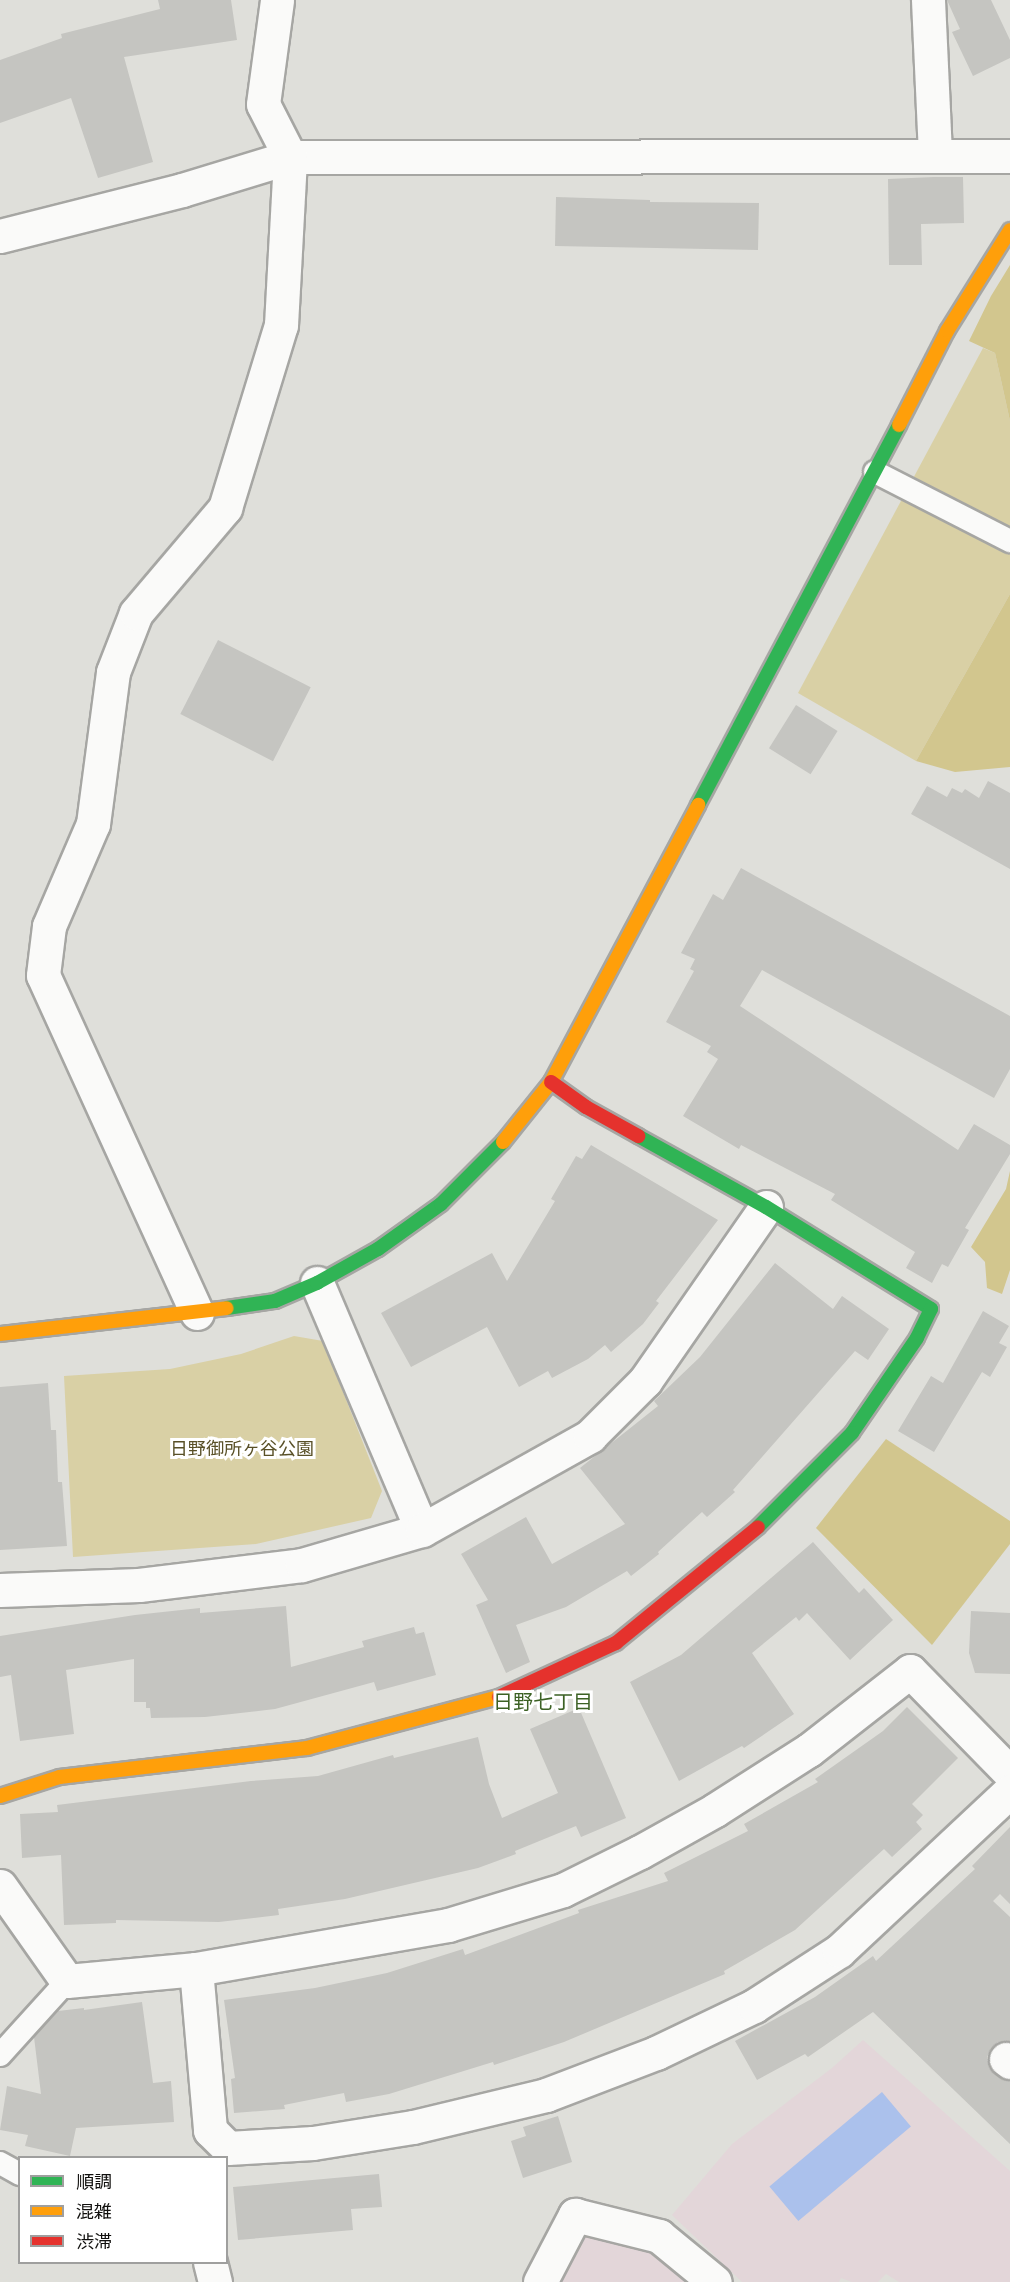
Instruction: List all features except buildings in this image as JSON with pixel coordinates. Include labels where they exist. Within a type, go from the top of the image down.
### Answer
[{"type":"street","points":[[196,1313],[43,975],[49,926],[93,824],[113,672],[136,613],[225,508],[281,325],[290,157],[263,104],[277,0]]},
{"type":"street","points":[[928,0],[935,156]]},
{"type":"street","points":[[0,236],[182,190],[290,157],[1010,156]]},
{"type":"street","points":[[0,1334],[196,1313],[275,1301],[317,1283],[378,1249],[441,1204],[505,1140],[551,1082],[875,472],[947,331],[1010,230]]},
{"type":"street","points":[[0,1796],[60,1777],[307,1748],[488,1702],[616,1643],[762,1523],[852,1433],[917,1338],[931,1309],[766,1207],[586,1107],[551,1082]]},
{"type":"street","points":[[0,1590],[139,1585],[302,1565],[422,1530],[590,1436],[645,1381],[766,1207]]},
{"type":"street","points":[[317,1283],[422,1530]]},
{"type":"street","points":[[0,1886],[67,1981],[196,1969],[448,1924],[563,1890],[640,1852],[809,1750],[910,1671],[1010,1773]]},
{"type":"street","points":[[196,1969],[210,2130],[228,2148],[313,2143],[413,2127],[546,2095],[656,2053],[753,2006],[839,1951],[1010,1791]]},
{"type":"street","points":[[540,2282],[575,2215],[659,2236],[715,2282]]},
{"type":"street","points":[[210,2264],[215,2282]]},
{"type":"lane","points":[[875,472],[1010,541]]},
{"type":"lane","points":[[0,2055],[67,1981]]},
{"type":"lane","points":[[0,2163],[18,2173]]},
{"type":"shaded area","points":[[1010,265],[1010,421],[995,353],[969,341],[991,296]]},
{"type":"shaded area","points":[[1010,594],[1010,767],[955,772],[916,761]]},
{"type":"shaded area","points":[[1010,1171],[1010,1270],[1002,1294],[987,1288],[985,1262],[971,1247],[1006,1189]]},
{"type":"shaded area","points":[[886,1439],[1010,1521],[1010,1544],[932,1645],[816,1528]]},
{"type":"shaded area","points":[[863,2040],[1010,2171],[1010,2282],[899,2282],[886,2274],[878,2282],[852,2282],[841,2278],[839,2282],[742,2282],[672,2215],[732,2144],[832,2068]]},
{"type":"shaded area","points":[[623,2232],[687,2282],[548,2282],[573,2238]]},
{"type":"green space","points":[[983,348],[995,353],[1010,421],[1010,594],[916,761],[798,693]]},
{"type":"green space","name":"日野御所ヶ谷公園","points":[[294,1336],[323,1341],[382,1491],[371,1518],[256,1544],[73,1557],[64,1376],[170,1369],[241,1354]]},
{"type":"water","points":[[882,2092],[911,2126],[798,2221],[769,2186]]},
{"type":"traffic: fast","points":[[698,805],[899,425]]},
{"type":"traffic: fast","points":[[638,1136],[766,1207],[931,1309],[917,1338],[852,1433],[758,1527]]},
{"type":"traffic: fast","points":[[227,1308],[275,1301],[317,1283],[378,1249],[441,1204],[503,1142]]},
{"type":"traffic: slow","points":[[899,425],[947,331],[1010,230]]},
{"type":"traffic: slow","points":[[503,1142],[551,1082],[698,805]]},
{"type":"traffic: slow","points":[[0,1334],[227,1308]]},
{"type":"traffic: slow","points":[[0,1796],[60,1777],[307,1748],[499,1697]]},
{"type":"traffic: jam","points":[[551,1082],[586,1107],[638,1136]]},
{"type":"traffic: jam","points":[[499,1697],[616,1643],[758,1527]]},
{"type":"district","name":"日野七丁目","points":[[543,1703]]}]
